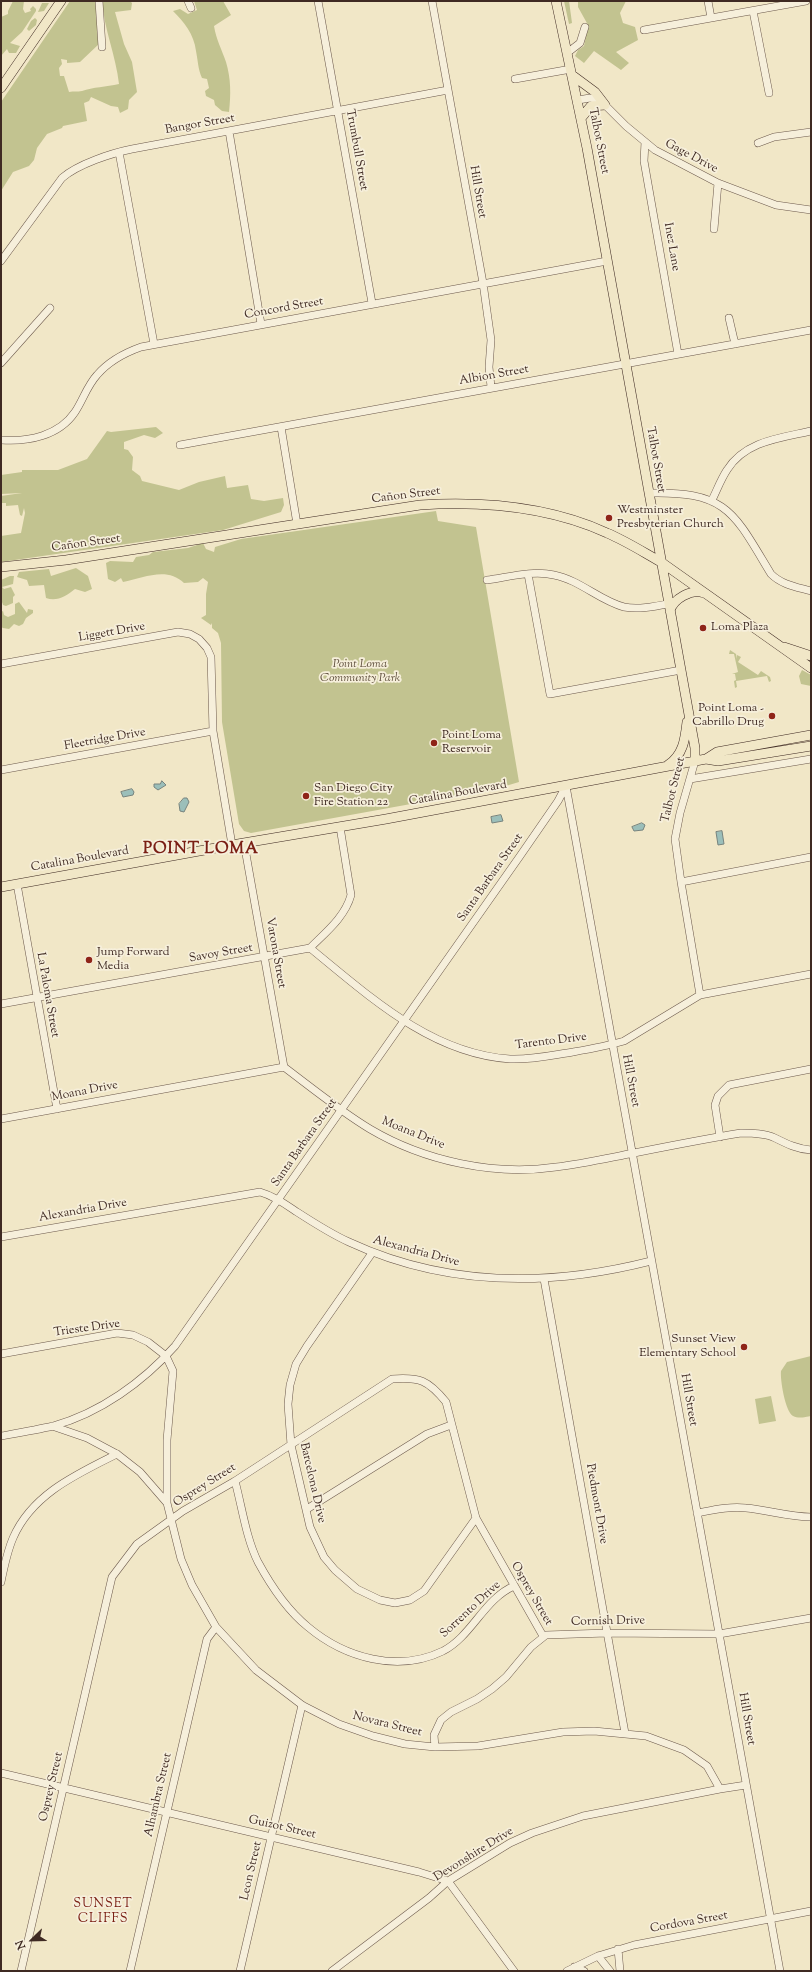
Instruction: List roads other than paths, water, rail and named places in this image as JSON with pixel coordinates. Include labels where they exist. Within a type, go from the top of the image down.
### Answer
[{"type":"main road","points":[[1,88],[61,1]]},
{"type":"main road","name":"Talbot Street","points":[[556,1],[578,100],[661,562],[671,606],[695,748],[695,761]]},
{"type":"main road","points":[[572,72],[595,92],[605,105]]},
{"type":"main road","points":[[581,118],[592,106],[605,105]]},
{"type":"main road","name":"Cañon Street","points":[[1,567],[66,560],[420,505],[454,503],[497,504],[542,511],[583,523],[607,533],[661,562],[781,646],[799,661],[811,668]]},
{"type":"main road","points":[[671,606],[694,592],[705,593]]},
{"type":"main road","name":"Cañon Street","points":[[781,646],[811,656]]},
{"type":"main road","points":[[666,767],[677,759],[683,746],[688,713]]},
{"type":"main road","name":"Catalina Boulevard","points":[[1,887],[566,786],[706,759],[717,752],[811,735]]},
{"type":"main road","name":"Catalina Boulevard","points":[[706,759],[718,762],[811,746]]},
{"type":"street","points":[[99,1],[102,47]]},
{"type":"street","name":"Trumbull Street","points":[[318,1],[372,303]]},
{"type":"street","name":"Hill Street","points":[[432,1],[483,283],[491,340],[489,367],[491,387]]},
{"type":"street","points":[[708,1],[712,18]]},
{"type":"street","points":[[644,30],[806,1]]},
{"type":"street","points":[[753,10],[769,93]]},
{"type":"street","points":[[567,53],[580,43],[585,27]]},
{"type":"street","points":[[515,78],[572,72]]},
{"type":"street","name":"Bangor Street","points":[[1,261],[62,178],[71,172],[119,152],[448,90]]},
{"type":"street","name":"Gage Drive","points":[[578,100],[596,98],[645,142],[677,163],[718,183],[776,205],[811,210]]},
{"type":"street","points":[[229,131],[261,324]]},
{"type":"street","points":[[758,143],[774,137],[811,132]]},
{"type":"street","name":"Inez Lane","points":[[645,142],[644,161],[678,354]]},
{"type":"street","points":[[119,152],[154,344]]},
{"type":"street","points":[[714,229],[718,183]]},
{"type":"street","name":"Concord Street","points":[[1,440],[32,439],[55,430],[71,418],[91,383],[110,363],[124,354],[154,344],[607,261]]},
{"type":"street","points":[[1,362],[50,308]]},
{"type":"street","points":[[729,318],[735,344]]},
{"type":"street","name":"Albion Street","points":[[180,444],[281,427],[491,387],[811,330]]},
{"type":"street","points":[[281,427],[297,524]]},
{"type":"street","points":[[712,500],[726,470],[745,450],[760,443],[811,431]]},
{"type":"street","points":[[649,493],[689,495],[712,500],[725,508],[740,524],[771,574],[786,584],[811,591]]},
{"type":"street","points":[[487,580],[528,574],[547,573],[564,578],[624,607],[638,608],[671,606]]},
{"type":"street","points":[[528,574],[550,694],[681,670]]},
{"type":"street","name":"Liggett Drive","points":[[1,664],[178,632],[194,636],[207,648],[212,662],[213,731]]},
{"type":"street","points":[[213,731],[232,845]]},
{"type":"street","name":"Fleetridge Drive","points":[[1,770],[213,731]]},
{"type":"street","points":[[690,779],[811,758]]},
{"type":"street","name":"Talbot Street","points":[[695,761],[680,813],[676,840],[681,882],[700,995]]},
{"type":"street","name":"Hill Street","points":[[566,786],[780,1971]]},
{"type":"street","name":"Santa Barbara Street","points":[[1,1436],[52,1426],[89,1411],[113,1398],[140,1379],[166,1356],[192,1324],[551,811],[566,786]]},
{"type":"street","points":[[310,948],[342,916],[351,895],[340,827]]},
{"type":"street","name":"Varona Street","points":[[244,843],[284,1067]]},
{"type":"street","points":[[681,882],[811,857]]},
{"type":"street","name":"La Paloma Street","points":[[17,884],[56,1109]]},
{"type":"street","name":"Tarento Drive","points":[[310,948],[360,988],[405,1020],[445,1043],[473,1053],[500,1058],[525,1059],[612,1045],[624,1041],[700,995],[811,974]]},
{"type":"street","name":"Savoy Street","points":[[1,1004],[310,948]]},
{"type":"street","name":"Moana Drive","points":[[1,1119],[284,1067],[370,1129],[398,1143],[429,1155],[479,1166],[514,1169],[556,1167],[741,1133],[756,1133],[775,1138],[802,1149],[811,1150]]},
{"type":"street","points":[[720,1137],[715,1105],[718,1096],[729,1085],[811,1070]]},
{"type":"street","name":"Alexandria Drive","points":[[1,1237],[260,1192],[269,1194],[332,1234],[372,1253],[456,1275],[499,1279],[544,1279],[597,1272],[651,1261]]},
{"type":"street","name":"Barcelona Drive","points":[[372,1253],[296,1364],[289,1392],[291,1445],[310,1527],[324,1557],[335,1570],[357,1589],[380,1600],[394,1603],[410,1600],[424,1591],[476,1518]]},
{"type":"street","name":"Piedmont Drive","points":[[544,1279],[625,1733]]},
{"type":"street","name":"Trieste Drive","points":[[1,1354],[117,1333],[133,1334],[148,1342],[166,1356]]},
{"type":"street","points":[[166,1356],[173,1371],[167,1440],[167,1503]]},
{"type":"street","name":"Osprey Street","points":[[21,1971],[112,1577],[137,1544],[183,1511],[235,1481],[392,1379],[418,1379],[434,1387],[446,1402],[476,1518],[543,1636]]},
{"type":"street","points":[[307,1509],[427,1434],[451,1425]]},
{"type":"street","name":"Novara Street","points":[[52,1426],[87,1438],[117,1454],[140,1472],[167,1503],[181,1559],[192,1584],[216,1627],[256,1670],[302,1705],[339,1724],[373,1736],[405,1744],[435,1747],[478,1746],[563,1732],[594,1731],[646,1736],[684,1750],[707,1766],[720,1789]]},
{"type":"street","points":[[1,1582],[8,1551],[14,1536],[30,1511],[58,1486],[117,1454]]},
{"type":"street","name":"Sorrento Drive","points":[[235,1481],[256,1556],[280,1598],[307,1627],[336,1646],[361,1657],[392,1663],[416,1660],[444,1650],[470,1629],[484,1611],[506,1590],[514,1586]]},
{"type":"street","points":[[697,1513],[746,1508],[785,1516],[811,1517]]},
{"type":"street","name":"Cornish Drive","points":[[543,1636],[607,1633],[719,1634],[811,1618]]},
{"type":"street","name":"Alhambra Street","points":[[130,1971],[207,1639],[216,1627]]},
{"type":"street","points":[[435,1747],[434,1735],[441,1720],[451,1712],[477,1699],[492,1689],[506,1677],[543,1636]]},
{"type":"street","name":"Leon Street","points":[[240,1971],[302,1705]]},
{"type":"street","name":"Guizot Street","points":[[1,1773],[63,1789],[418,1872],[448,1881]]},
{"type":"street","name":"Devonshire Drive","points":[[332,1971],[429,1898],[448,1881],[510,1843],[532,1833],[583,1816],[746,1785]]},
{"type":"street","points":[[448,1881],[514,1971]]},
{"type":"street","name":"Cordova Street","points":[[567,1971],[598,1956],[641,1943],[770,1920],[811,1911]]},
{"type":"street","points":[[618,1949],[620,1971]]},
{"type":"street","points":[[598,1956],[610,1971]]},
{"type":"street","points":[[574,1967],[584,1971]]},
{"type":"water","points":[[162,781],[166,785],[158,790],[154,787],[154,784],[160,784]]},
{"type":"water","points":[[132,789],[134,792],[133,795],[123,797],[121,792]]},
{"type":"water","points":[[184,798],[187,798],[189,802],[184,812],[180,811],[179,804]]},
{"type":"water","points":[[501,815],[503,821],[492,823],[491,817]]},
{"type":"water","points":[[642,823],[645,825],[643,830],[634,831],[632,827]]},
{"type":"water","points":[[722,831],[724,844],[718,845],[716,832]]},
{"type":"place","name":"Westminster Presbyterian Church","points":[[609,518]]},
{"type":"place","name":"Loma Plaza","points":[[703,628]]},
{"type":"place","name":"Point Loma - Cabrillo Drug","points":[[772,716]]},
{"type":"place","name":"Point Loma Reservoir","points":[[434,743]]},
{"type":"place","name":"San Diego City Fire Station 22","points":[[306,796]]},
{"type":"place","name":"Jump Forward Media","points":[[89,960]]},
{"type":"place","name":"Sunset View Elementary School","points":[[744,1347]]},
{"type":"district","name":"POINT LOMA","points":[[201,850]]},
{"type":"district","name":"SUNSET CLIFFS","points":[[103,1912]]},
{"type":"park label","name":"Point Loma Community Park","points":[[360,672]]}]
